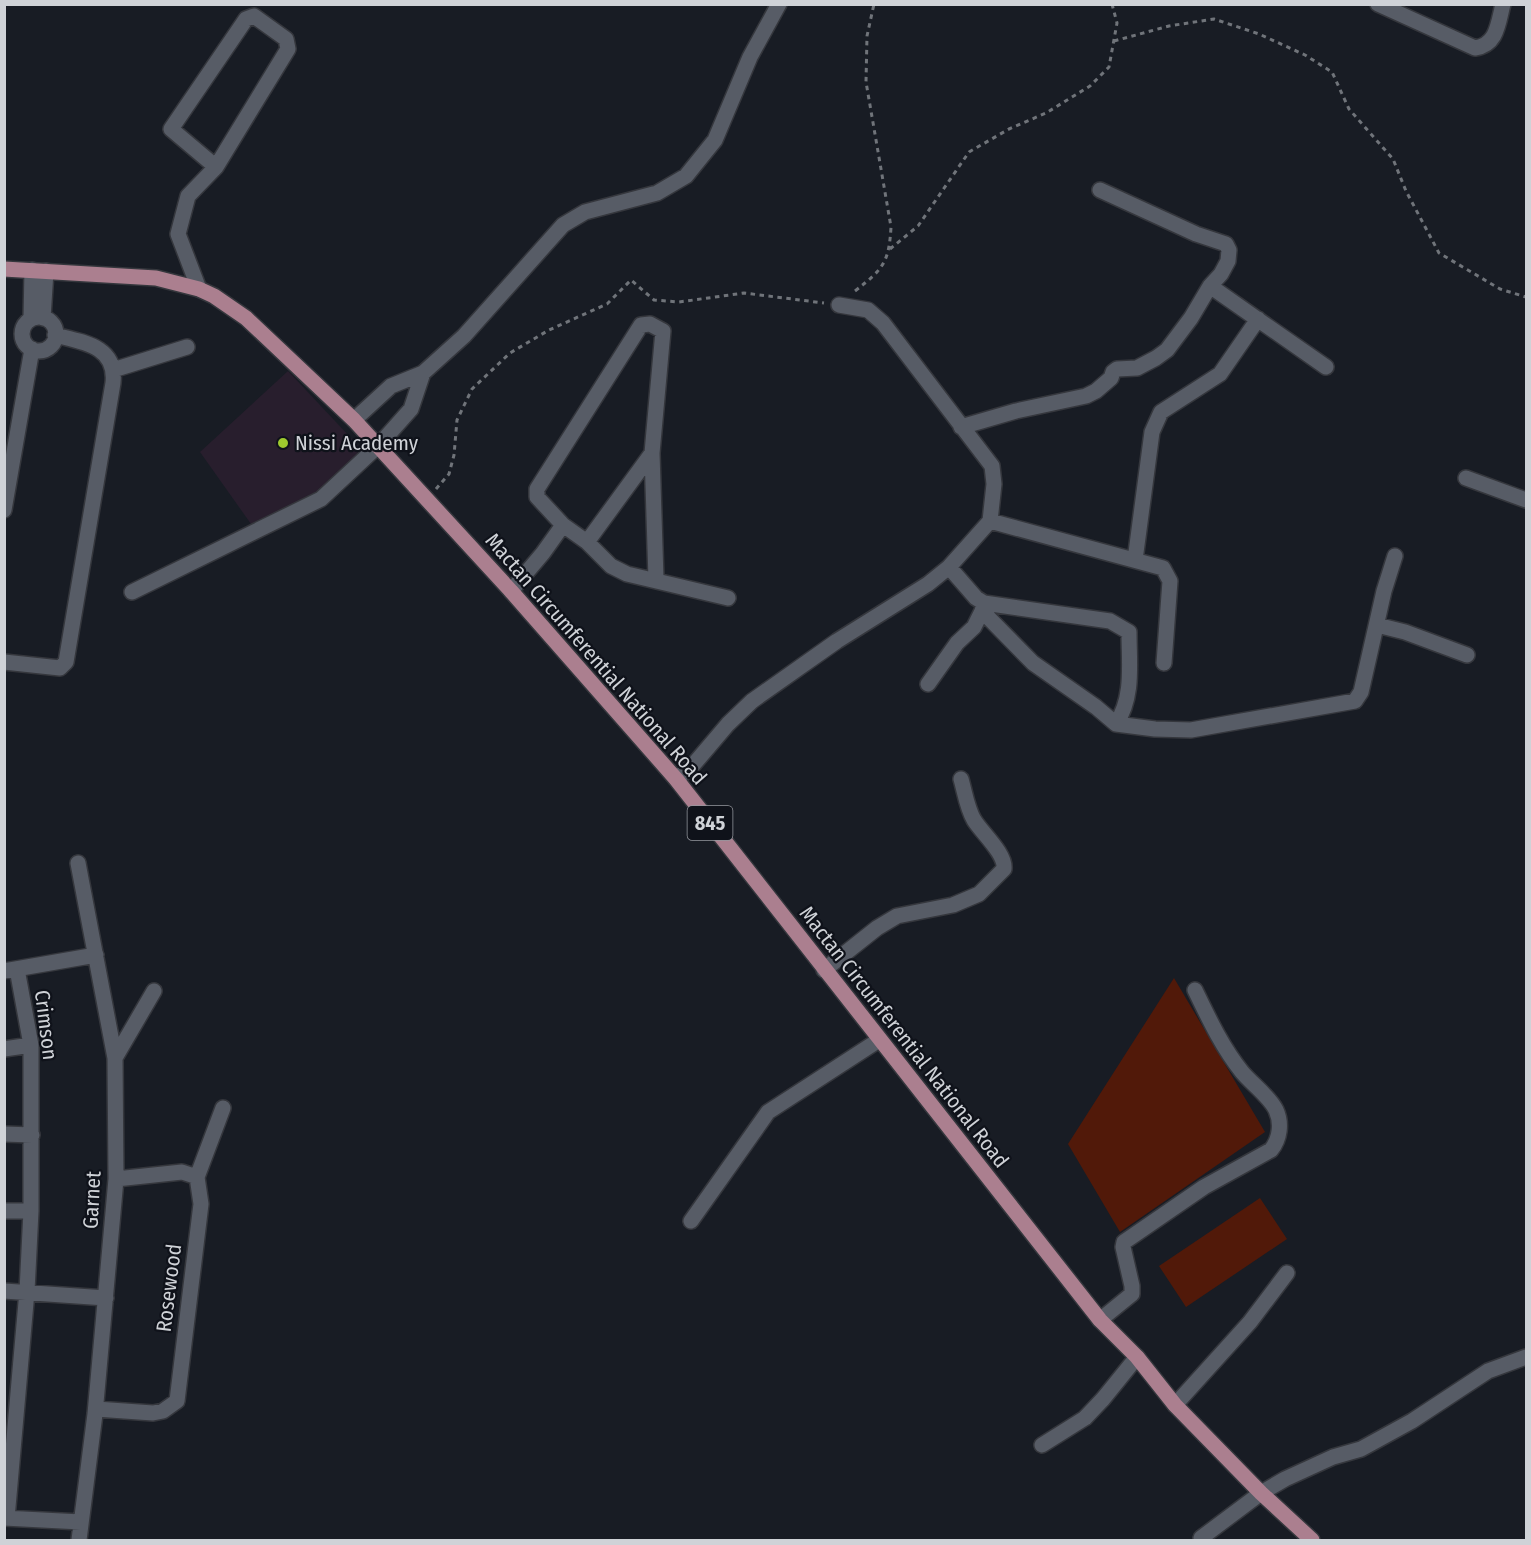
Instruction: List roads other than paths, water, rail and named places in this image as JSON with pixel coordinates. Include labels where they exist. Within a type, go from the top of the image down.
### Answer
[{"type":"main road","name":"Mactan Circumferential National Road","points":[[4,269],[136,275],[199,289],[214,296],[246,318],[354,420],[511,591],[676,779],[1100,1320],[1137,1357],[1176,1405],[1261,1493],[1312,1540]]},
{"type":"street","points":[[354,420],[391,386],[423,373],[464,336],[563,225],[585,212],[657,193],[686,176],[715,140],[750,57],[779,4]]},
{"type":"street","points":[[1378,4],[1475,48],[1484,46],[1494,38],[1503,4]]},
{"type":"street","points":[[199,289],[178,234],[188,196],[216,167],[288,49],[286,39],[254,16],[246,19],[171,129],[216,167]]},
{"type":"street","points":[[961,428],[1016,411],[1086,396],[1111,378],[1117,369],[1137,368],[1156,358],[1167,350],[1191,318],[1210,286],[1221,274],[1228,261],[1229,250],[1226,244],[1196,234],[1100,190]]},
{"type":"street","points":[[37,318],[39,271]]},
{"type":"street","points":[[1210,286],[1326,367]]},
{"type":"street","points":[[676,779],[694,764],[728,724],[752,701],[837,641],[927,584],[949,567],[990,521],[994,484],[992,466],[883,323],[868,310],[839,305]]},
{"type":"street","points":[[37,318],[53,326],[56,335],[49,347],[41,350],[32,349],[24,342],[22,334],[25,324],[37,318]]},
{"type":"street","points":[[1136,560],[1152,432],[1161,411],[1220,374],[1258,319]]},
{"type":"street","points":[[656,579],[652,453],[663,331],[650,324],[641,325],[537,489],[537,496],[563,525],[587,542],[611,566],[627,574],[656,579],[728,598]]},
{"type":"street","points":[[4,662],[60,668],[66,662],[113,383],[113,370],[106,356],[95,346],[56,335]]},
{"type":"street","points":[[113,370],[187,347]]},
{"type":"street","points":[[4,510],[10,440],[32,349]]},
{"type":"street","points":[[132,592],[321,499],[379,445],[411,409],[423,373]]},
{"type":"street","points":[[587,542],[652,453]]},
{"type":"street","points":[[1466,478],[1525,494]]},
{"type":"street","points":[[990,521],[1163,568],[1170,581],[1164,663]]},
{"type":"street","points":[[511,591],[563,525]]},
{"type":"street","points":[[949,567],[1033,663],[1096,707],[1116,724],[1155,729],[1191,730],[1355,701],[1361,692],[1384,591],[1395,555]]},
{"type":"street","points":[[928,684],[957,643],[974,627],[983,607]]},
{"type":"street","points":[[983,607],[1110,621],[1129,632],[1128,698],[1124,712],[1116,724]]},
{"type":"street","points":[[1377,625],[1405,632],[1467,655]]},
{"type":"street","points":[[824,970],[877,928],[897,916],[953,905],[979,894],[1004,868],[1005,863],[975,821],[968,806],[961,779]]},
{"type":"street","name":"Garnet","points":[[78,863],[115,1058],[116,1179],[96,1409],[79,1540]]},
{"type":"street","points":[[11,970],[96,955]]},
{"type":"street","name":"Crimson","points":[[6,1518],[12,1368],[27,1292],[32,1211],[31,1045],[11,970]]},
{"type":"street","points":[[1100,1320],[1132,1294],[1124,1242],[1204,1187],[1270,1150],[1278,1139],[1279,1122],[1275,1108],[1221,1043],[1195,990]]},
{"type":"street","points":[[115,1058],[153,992]]},
{"type":"street","points":[[691,1221],[768,1112],[879,1040]]},
{"type":"street","points":[[4,1049],[31,1045]]},
{"type":"street","points":[[116,1179],[182,1172],[197,1177],[223,1108]]},
{"type":"street","points":[[4,1134],[32,1135]]},
{"type":"street","name":"Rosewood","points":[[96,1409],[153,1413],[163,1411],[177,1401],[201,1204],[197,1177]]},
{"type":"street","points":[[4,1211],[32,1211]]},
{"type":"street","points":[[1176,1405],[1250,1322],[1287,1273]]},
{"type":"street","points":[[4,1291],[106,1298]]},
{"type":"street","points":[[1042,1445],[1084,1418],[1103,1399],[1137,1357]]},
{"type":"street","points":[[1201,1538],[1261,1493],[1285,1479],[1333,1457],[1361,1449],[1412,1421],[1488,1371],[1527,1357]]},
{"type":"street","points":[[6,1518],[81,1522]]},
{"type":"place","name":"Nissi Academy","points":[[283,443]]}]
